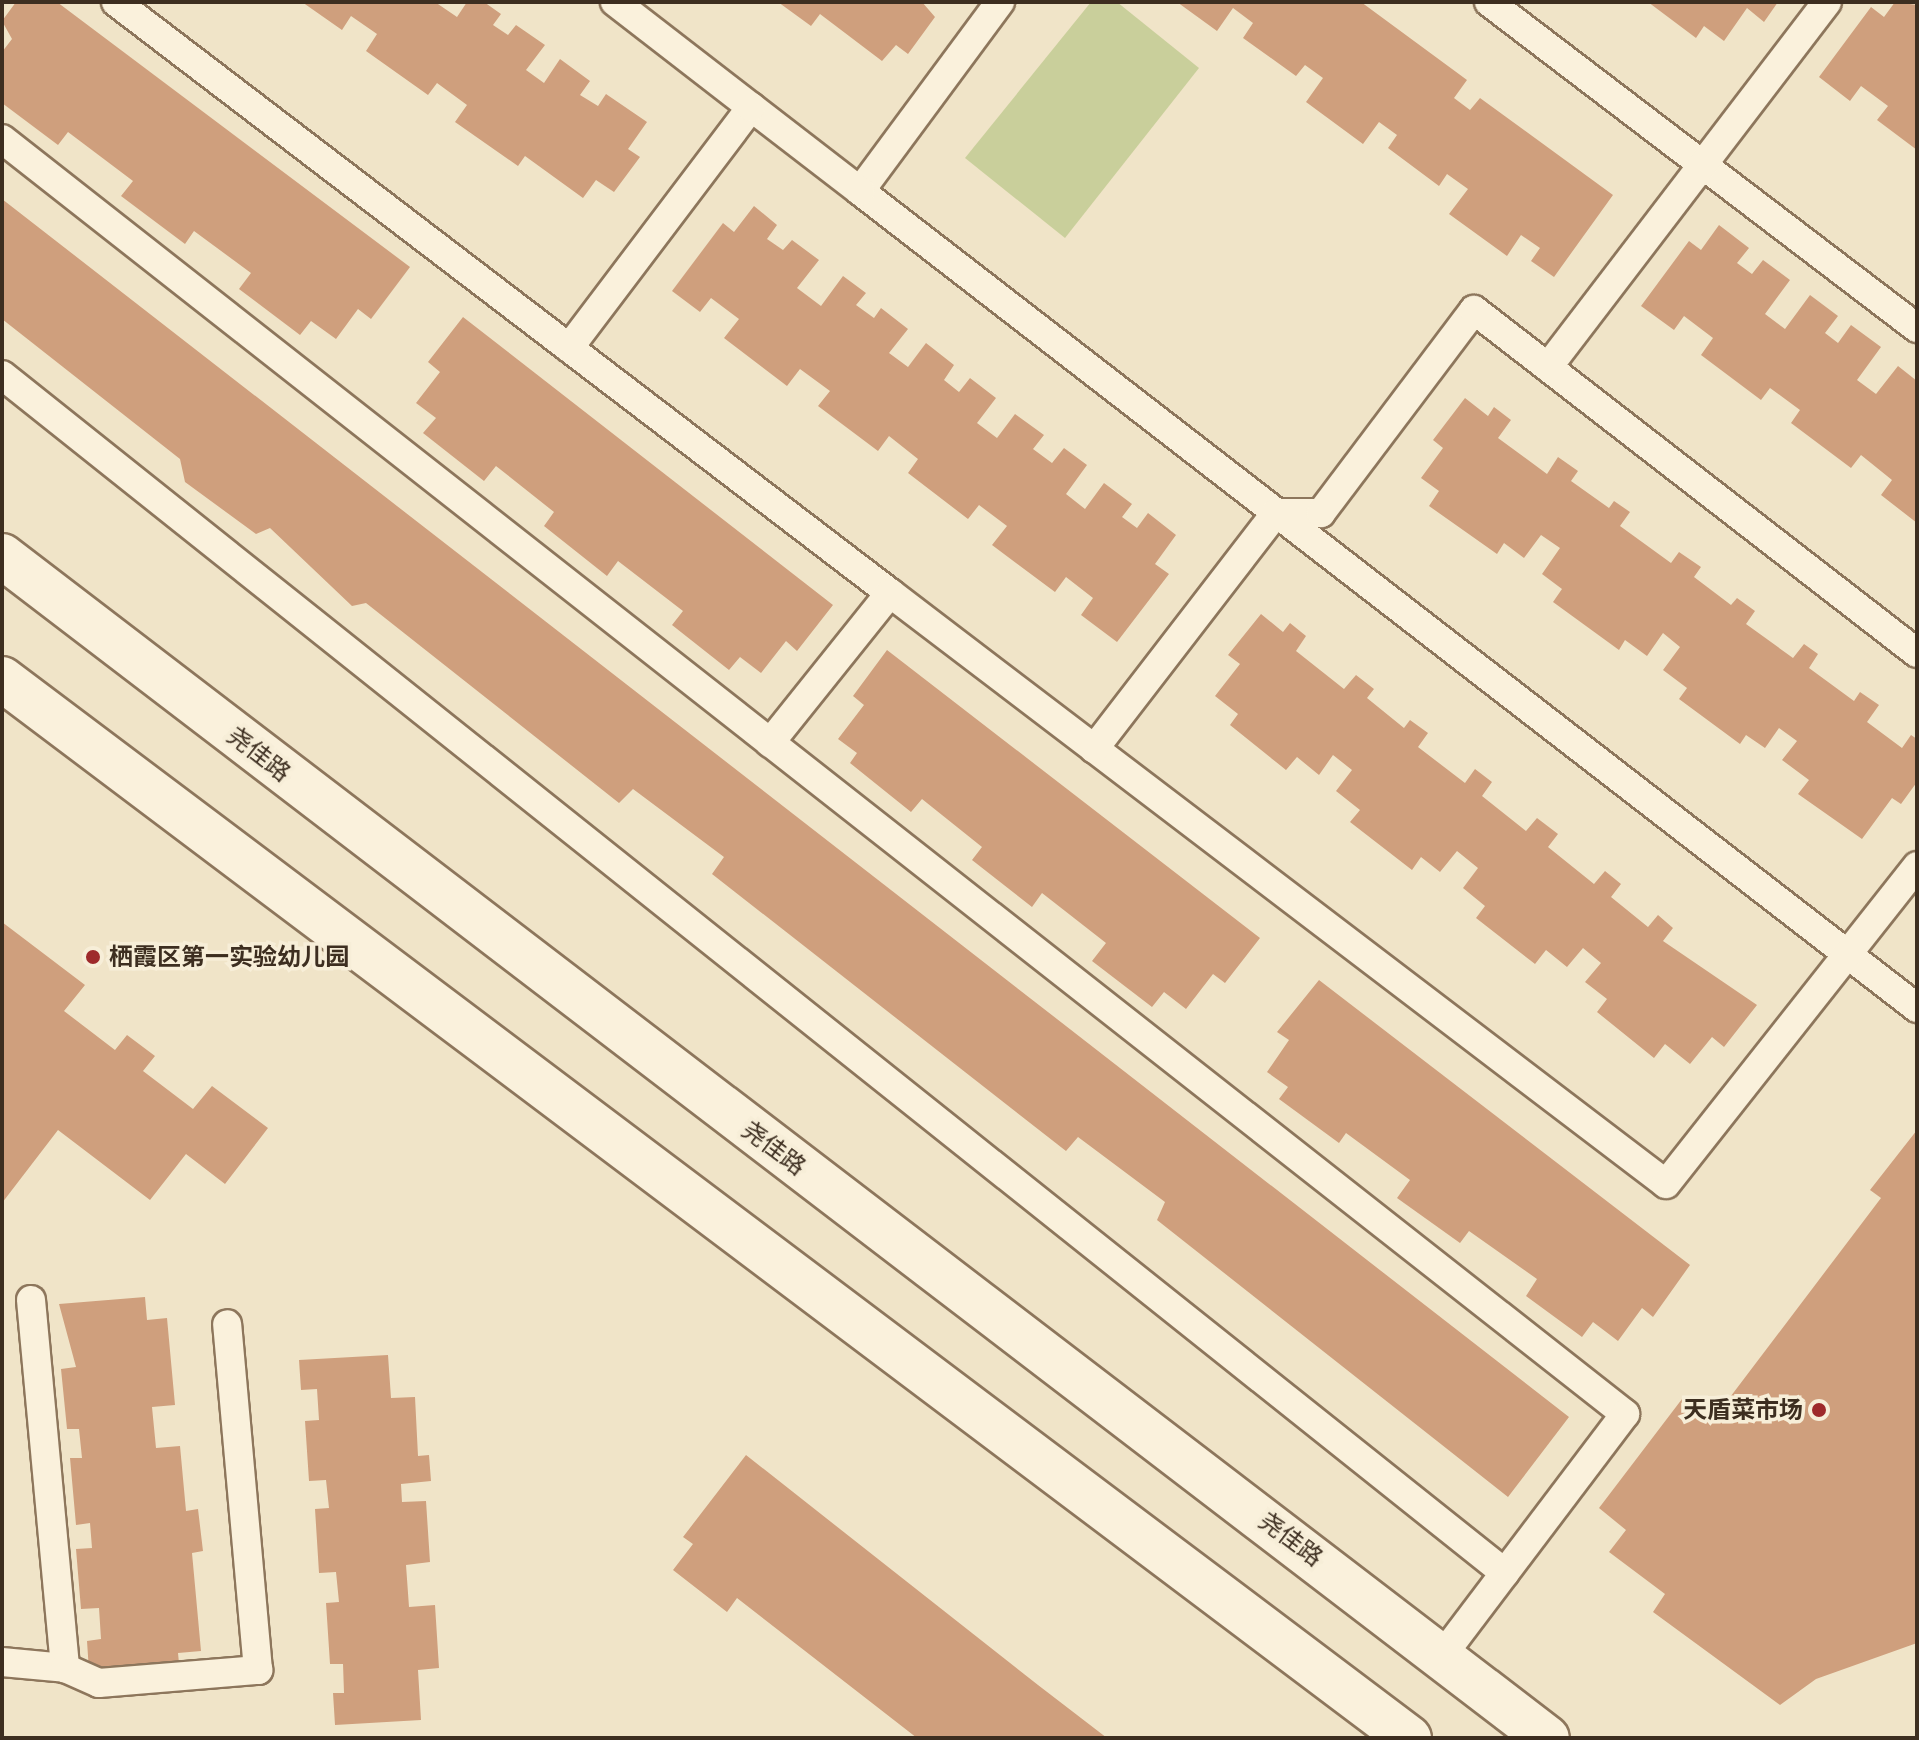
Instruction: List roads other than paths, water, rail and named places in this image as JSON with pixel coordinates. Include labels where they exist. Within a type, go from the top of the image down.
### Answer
[{"type":"main road","name":"尧佳路","points":[[2,556],[1443,1655],[1547,1738]]},
{"type":"main road","points":[[2,679],[1409,1738]]},
{"type":"lane","points":[[116,2],[1666,1184],[1917,866]]},
{"type":"lane","points":[[615,2],[1917,1008]]},
{"type":"lane","points":[[860,191],[1000,2]]},
{"type":"lane","points":[[1489,2],[1917,328]]},
{"type":"lane","points":[[1548,367],[1827,2]]},
{"type":"lane","points":[[569,348],[751,107]]},
{"type":"lane","points":[[2,139],[1625,1414],[1443,1655]]},
{"type":"lane","points":[[1276,513],[1321,513],[1474,310],[1917,653]]},
{"type":"lane","points":[[2,375],[1505,1573]]},
{"type":"lane","points":[[1094,749],[1276,513]]},
{"type":"lane","points":[[770,743],[890,593]]},
{"type":"lane","points":[[31,1300],[65,1668]]},
{"type":"lane","points":[[2,1662],[65,1668],[99,1683],[258,1670],[227,1324]]},
{"type":"place","name":"栖霞区第一实验幼儿园","points":[[93,957]]},
{"type":"place","name":"天盾菜市场","points":[[1819,1410]]}]
